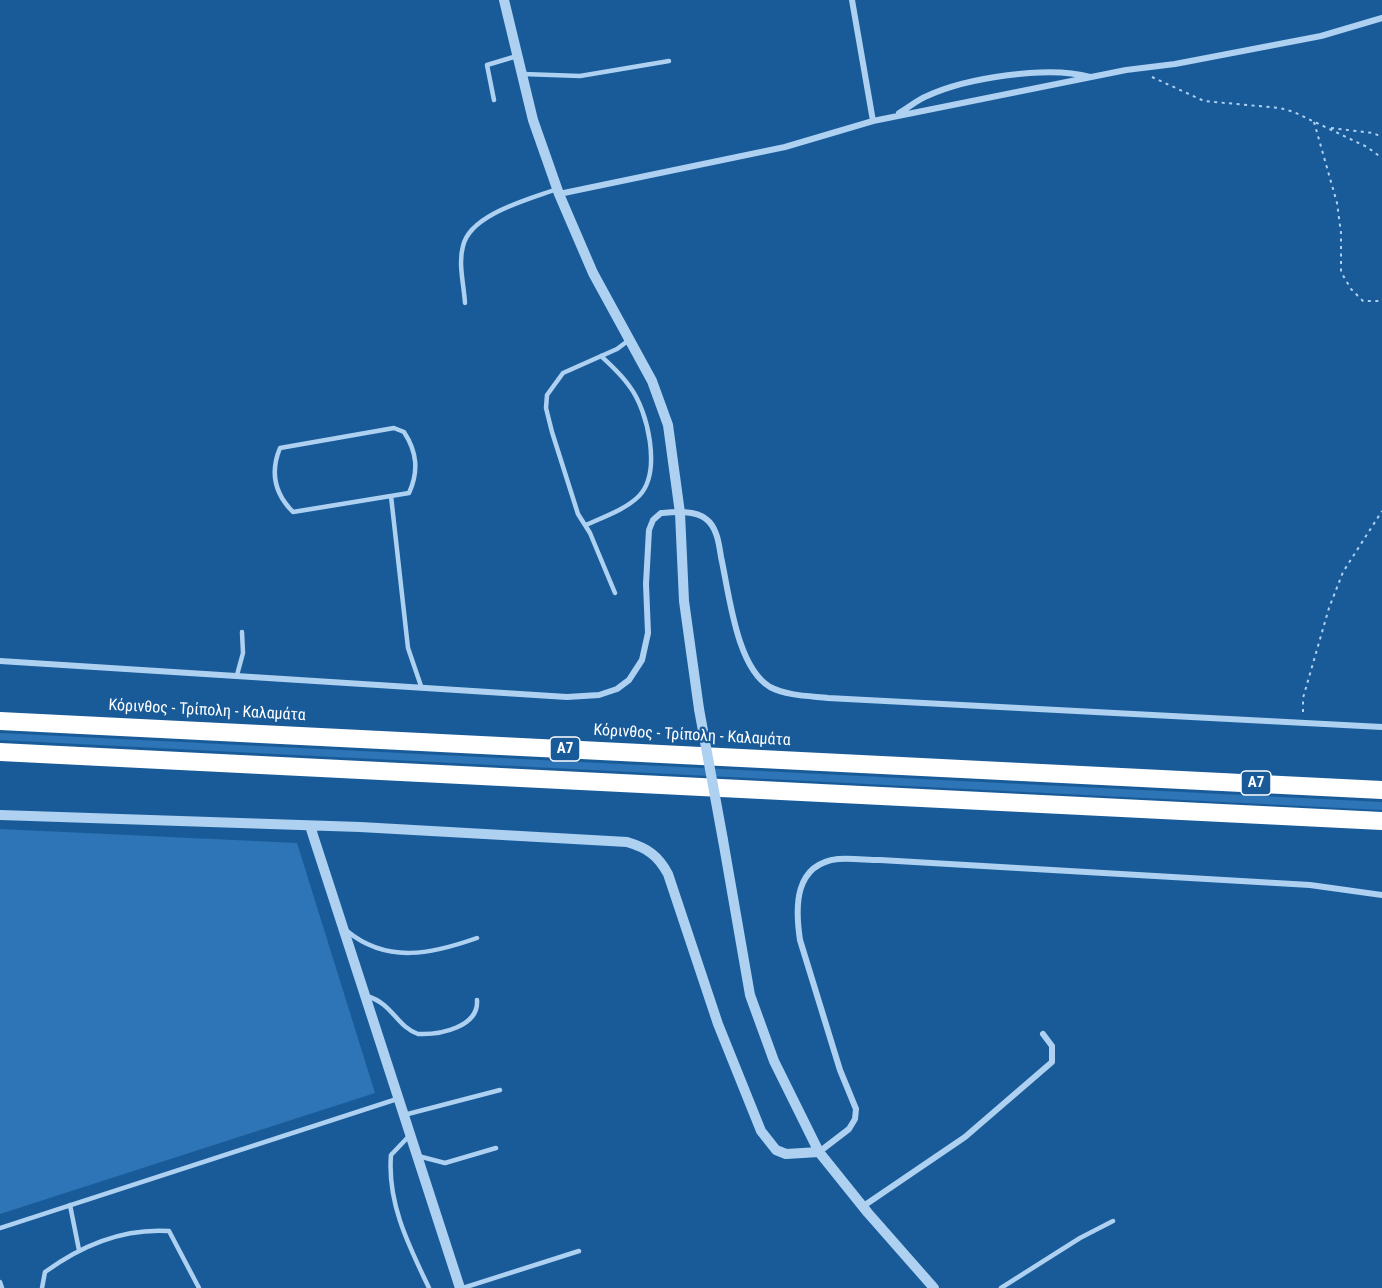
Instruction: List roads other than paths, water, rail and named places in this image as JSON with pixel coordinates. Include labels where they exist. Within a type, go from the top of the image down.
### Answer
[{"type":"highway","name":"Κόρινθος - Τρίπολη - Καλαμάτα","points":[[0,720],[1382,790]]},
{"type":"highway","name":"Α7","points":[[0,752],[1382,821]]},
{"type":"highway","points":[[1316,818],[1382,830]]},
{"type":"street","points":[[504,0],[521,74],[558,192],[589,266],[651,381],[668,425],[680,513],[684,602],[699,709],[756,1015],[774,1061],[819,1152],[862,1207],[934,1288]]},
{"type":"street","points":[[852,0],[873,121]]},
{"type":"street","points":[[558,192],[785,147],[873,121],[1092,77],[1175,64],[1321,36],[1382,18]]},
{"type":"street","points":[[893,117],[927,96],[963,85],[1054,70],[1092,77]]},
{"type":"street","points":[[0,662],[421,686],[567,697],[606,694],[623,686],[639,665],[647,641],[646,584],[651,525],[661,513],[680,513],[699,515],[712,525],[741,644],[759,678],[779,691],[828,698],[1382,727]]},
{"type":"street","points":[[0,815],[310,826],[627,842],[651,852],[661,861],[668,874],[718,1024],[761,1131],[776,1150],[786,1154],[819,1152],[849,1129],[855,1119],[856,1109],[837,1059],[800,940],[797,921],[797,897],[802,884],[822,863],[837,859],[880,860],[1311,885],[1382,894]]},
{"type":"street","points":[[310,826],[462,1288]]},
{"type":"street","points":[[862,1207],[965,1137],[1052,1062],[1052,1046],[1043,1034]]},
{"type":"lane","points":[[494,99],[487,65],[517,56]]},
{"type":"lane","points":[[521,74],[580,76],[669,61]]},
{"type":"lane","points":[[465,303],[461,254],[467,236],[489,216],[505,207],[558,192]]},
{"type":"lane","points":[[615,592],[578,514],[546,408],[547,394],[562,373],[602,356],[629,340]]},
{"type":"lane","points":[[585,525],[622,508],[639,496],[650,475],[651,460],[646,420],[632,388],[602,356]]},
{"type":"lane","points":[[394,428],[404,432],[409,440],[416,467],[409,493],[391,496],[293,512],[278,490],[274,472],[280,448],[394,428]]},
{"type":"lane","points":[[391,496],[408,648],[421,686]]},
{"type":"lane","points":[[237,675],[243,653],[243,632]]},
{"type":"lane","points":[[343,927],[357,939],[382,951],[396,954],[416,954],[448,948],[477,938]]},
{"type":"lane","points":[[365,995],[387,1005],[403,1024],[418,1034],[438,1033],[469,1021],[476,1013],[477,1000]]},
{"type":"lane","points":[[404,1116],[500,1090]]},
{"type":"lane","points":[[0,1228],[398,1098]]},
{"type":"lane","points":[[410,1135],[391,1155],[391,1185],[396,1210],[429,1288]]},
{"type":"lane","points":[[417,1155],[446,1163],[496,1148]]},
{"type":"lane","points":[[70,1205],[79,1250]]},
{"type":"lane","points":[[1000,1288],[1041,1261],[1113,1221]]},
{"type":"lane","points":[[42,1288],[45,1272],[79,1250],[118,1236],[145,1231],[169,1231],[199,1288]]},
{"type":"lane","points":[[462,1288],[579,1251]]},
{"type":"lane","points":[[0,1282],[2,1288]]}]
